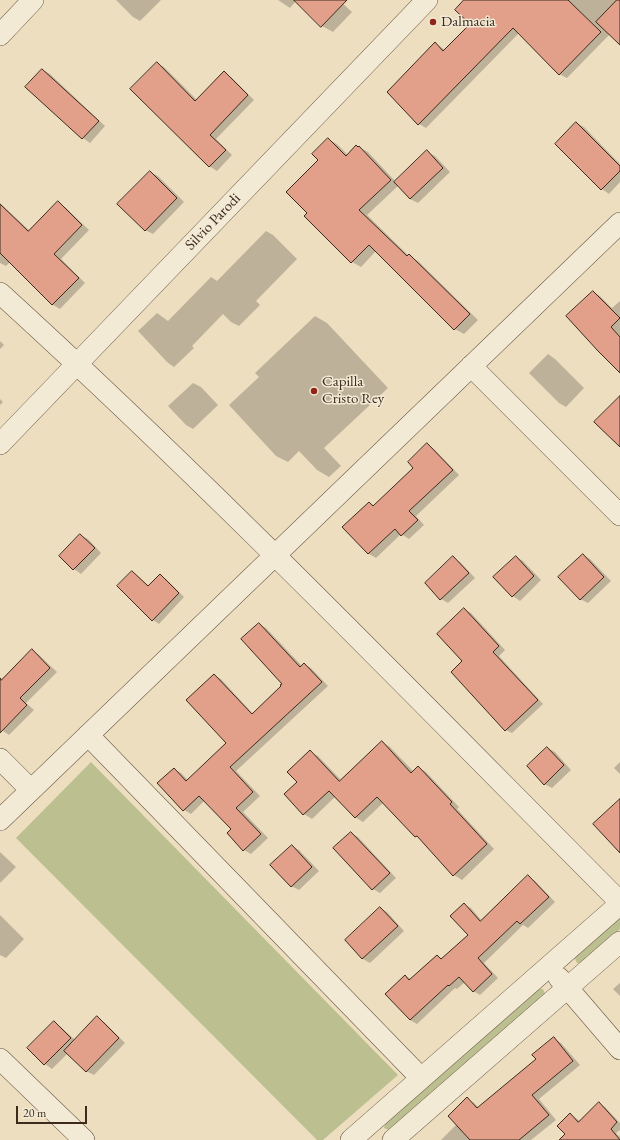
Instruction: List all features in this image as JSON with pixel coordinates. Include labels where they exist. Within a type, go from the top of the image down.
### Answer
[{"type":"street","points":[[0,35],[34,0]]},
{"type":"street","name":"Silvio Parodi","points":[[0,444],[426,0]]},
{"type":"street","points":[[3,810],[31,790],[620,223]]},
{"type":"street","points":[[0,293],[78,364],[275,555],[620,903],[354,1139]]},
{"type":"street","points":[[471,366],[620,515]]},
{"type":"street","points":[[88,735],[421,1078]]},
{"type":"street","points":[[0,759],[31,790]]},
{"type":"street","points":[[393,1140],[620,942]]},
{"type":"street","points":[[549,966],[620,1049]]},
{"type":"street","points":[[0,1059],[84,1140]]},
{"type":"green space","points":[[91,762],[398,1075],[323,1140],[317,1140],[16,838]]},
{"type":"green space","points":[[620,918],[620,929],[582,963],[577,963],[575,959],[576,957]]},
{"type":"green space","points":[[539,989],[543,989],[545,994],[389,1130],[384,1128],[385,1124]]},
{"type":"building","points":[[294,0],[347,0],[321,27]]},
{"type":"building","points":[[464,0],[568,0],[601,32],[559,75],[513,28],[418,125],[387,92],[435,42],[443,51],[470,24],[455,10]]},
{"type":"building","points":[[617,0],[620,0],[620,45],[596,22]]},
{"type":"building","points":[[157,62],[195,101],[224,71],[248,95],[210,135],[226,150],[209,167],[130,89]]},
{"type":"building","points":[[42,69],[99,121],[82,139],[25,87]]},
{"type":"building","points":[[576,122],[620,166],[620,171],[601,190],[555,144]]},
{"type":"building","points":[[328,138],[346,156],[356,145],[358,147],[359,146],[391,180],[359,210],[407,256],[409,254],[470,314],[454,330],[369,245],[351,263],[304,216],[307,213],[286,192],[318,160],[312,154]]},
{"type":"building","points":[[427,150],[443,168],[410,199],[394,182]]},
{"type":"building","points":[[150,171],[177,198],[145,231],[117,204]]},
{"type":"building","points":[[58,201],[82,225],[54,254],[79,278],[52,305],[0,253],[0,204],[28,231]]},
{"type":"building","points":[[593,291],[620,318],[611,327],[620,337],[620,373],[566,316]]},
{"type":"building","points":[[620,396],[620,447],[594,422]]},
{"type":"building","points":[[427,443],[453,470],[409,511],[418,520],[401,536],[395,529],[368,554],[342,527],[369,502],[373,506],[413,468],[408,462]]},
{"type":"building","points":[[80,534],[95,548],[73,570],[59,556]]},
{"type":"building","points":[[583,554],[604,577],[580,600],[558,577]]},
{"type":"building","points":[[453,556],[469,573],[440,600],[425,583]]},
{"type":"building","points":[[516,556],[534,576],[512,597],[493,577]]},
{"type":"building","points":[[132,571],[148,586],[160,574],[179,593],[152,621],[117,586]]},
{"type":"building","points":[[464,608],[499,646],[493,652],[538,700],[505,731],[451,672],[462,661],[437,634]]},
{"type":"building","points":[[259,623],[300,667],[304,663],[322,682],[230,767],[253,792],[236,808],[261,834],[243,851],[227,833],[231,829],[199,796],[183,811],[157,783],[174,768],[186,781],[226,743],[186,700],[214,674],[252,714],[281,686],[280,685],[282,684],[241,639]]},
{"type":"building","points":[[32,649],[50,668],[20,698],[27,705],[0,733],[0,678],[1,680]]},
{"type":"building","points":[[382,741],[411,773],[418,766],[452,802],[450,804],[487,844],[453,876],[417,836],[415,837],[377,797],[355,818],[329,791],[303,815],[284,794],[297,782],[287,772],[310,750],[339,781]]},
{"type":"building","points":[[547,747],[564,765],[544,785],[527,766]]},
{"type":"building","points":[[620,799],[620,853],[593,824]]},
{"type":"building","points":[[351,832],[390,873],[372,890],[333,848]]},
{"type":"building","points":[[292,845],[312,867],[291,887],[270,865]]},
{"type":"building","points":[[528,875],[549,897],[520,924],[517,921],[478,958],[492,974],[473,992],[459,977],[449,986],[448,985],[410,1020],[385,994],[405,975],[409,980],[437,955],[441,959],[468,935],[450,916],[464,903],[480,921]]},
{"type":"building","points":[[380,907],[398,926],[362,959],[345,940]]},
{"type":"building","points":[[97,1016],[119,1038],[86,1072],[64,1051]]},
{"type":"building","points":[[54,1021],[71,1038],[44,1065],[27,1048]]},
{"type":"building","points":[[554,1037],[573,1061],[532,1095],[549,1115],[519,1140],[470,1140],[448,1116],[467,1097],[477,1108],[536,1059],[532,1055]]},
{"type":"building","points":[[599,1102],[617,1122],[611,1129],[620,1140],[559,1140],[565,1134],[557,1126],[570,1113],[578,1122]]},
{"type":"place","name":"Dalmacia","points":[[433,22]]},
{"type":"place","name":"Capilla Cristo Rey","points":[[314,391]]}]
